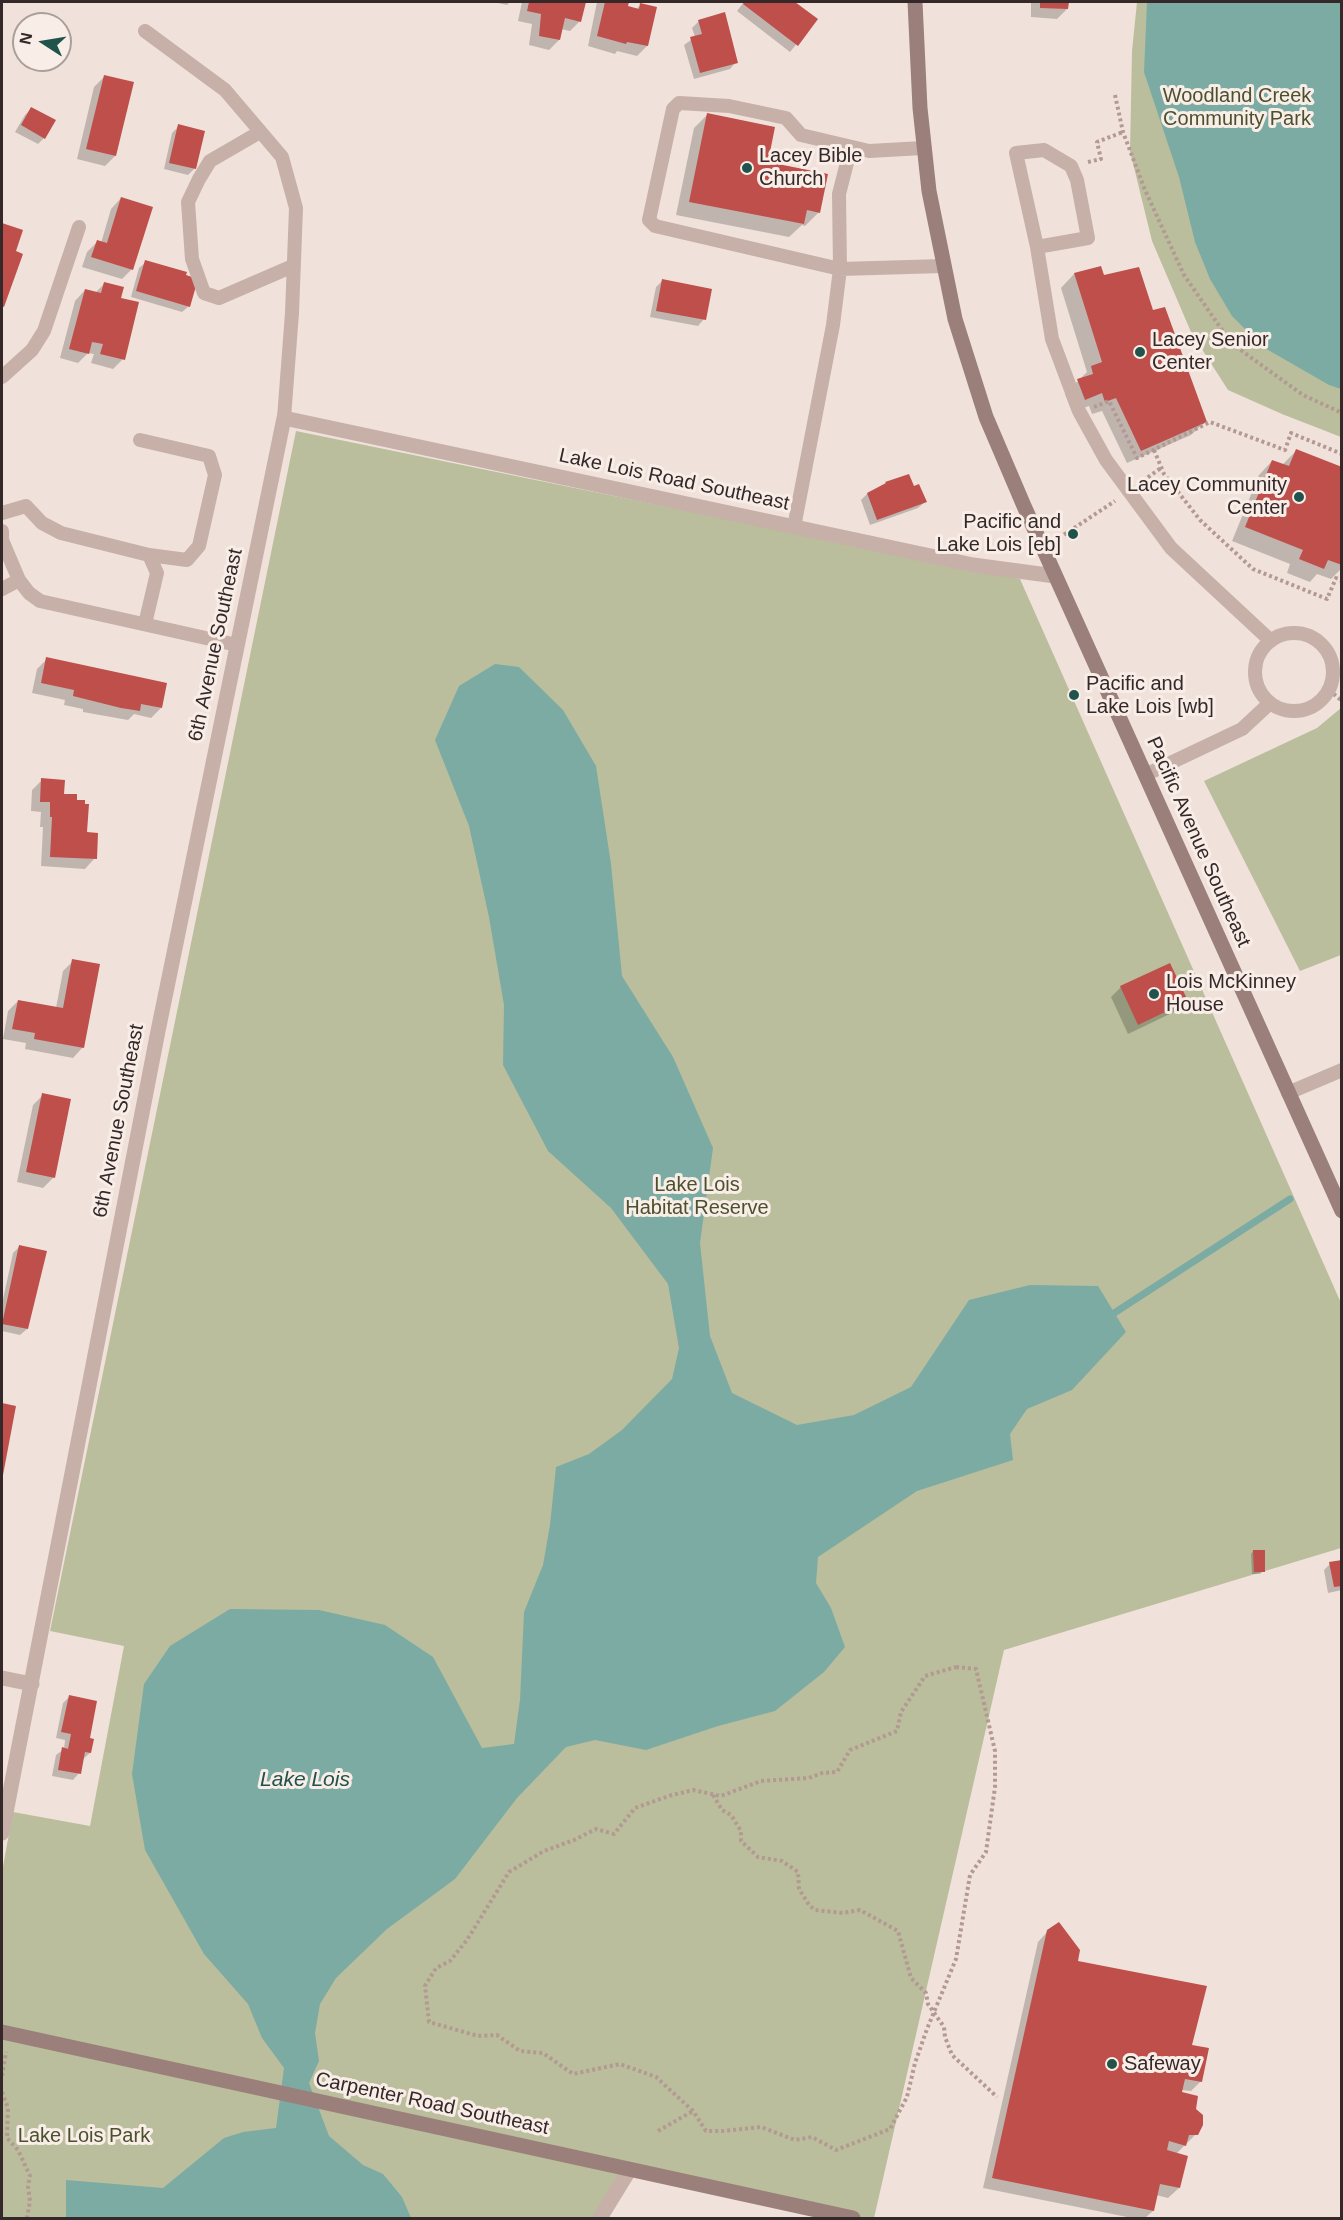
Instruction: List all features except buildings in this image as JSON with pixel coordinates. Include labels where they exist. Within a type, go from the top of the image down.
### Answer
[{"type":"main road","name":"Pacific Avenue Southeast","points":[[915,2],[923,147],[929,191],[955,319],[986,417],[1042,548],[1341,1211]]},
{"type":"main road","name":"Carpenter Road Southeast","points":[[5,2033],[853,2218]]},
{"type":"street","name":"Lake Lois Road Southeast","points":[[285,418],[973,565],[1055,576]]},
{"type":"street","name":"6th Avenue Southeast","points":[[2,1833],[158,1031],[285,418]]},
{"type":"street","points":[[2,1678],[32,1684]]},
{"type":"street","points":[[600,2218],[630,2169]]},
{"type":"lane","points":[[145,31],[225,90],[282,157],[296,208],[285,418]]},
{"type":"lane","points":[[923,147],[869,151],[801,135],[786,118],[729,106],[679,103],[673,109],[649,220],[655,226],[840,268],[943,266]]},
{"type":"lane","points":[[260,132],[210,161],[199,179],[188,202],[192,259],[204,293],[219,298],[293,266]]},
{"type":"lane","points":[[794,527],[833,325],[840,268],[839,194],[851,147]]},
{"type":"lane","points":[[1037,247],[1088,238],[1077,180],[1071,166],[1044,150],[1017,153],[1037,247],[1052,339],[1079,411],[1106,460],[1171,548],[1270,641]]},
{"type":"lane","points":[[2,375],[32,350],[44,332],[79,227]]},
{"type":"lane","points":[[2,513],[26,506],[42,523],[61,533],[149,555],[187,560],[199,546],[215,475],[209,456],[140,440]]},
{"type":"lane","points":[[2,531],[2,540],[19,580],[29,593],[40,601],[237,645]]},
{"type":"lane","points":[[145,624],[157,573],[149,555]]},
{"type":"lane","points":[[2,589],[19,580]]},
{"type":"lane","points":[[1295,633],[1306,635],[1322,645],[1336,661],[1329,690],[1319,702],[1296,712],[1282,710],[1270,703],[1259,690],[1255,676],[1256,663],[1261,651],[1270,641],[1282,635],[1295,633]]},
{"type":"lane","points":[[1145,775],[1242,729],[1270,703]]},
{"type":"lane","points":[[1288,1093],[1341,1070]]},
{"type":"path","points":[[1115,95],[1124,132],[1145,190],[1184,275],[1231,343],[1304,395],[1341,413]]},
{"type":"path","points":[[1088,162],[1101,159],[1097,141],[1124,132]]},
{"type":"path","points":[[1079,411],[1109,402],[1137,458],[1210,422],[1285,450],[1291,433],[1341,454]]},
{"type":"path","points":[[1154,450],[1164,474],[1200,520],[1254,569],[1327,599],[1336,578],[1341,580]]},
{"type":"path","points":[[1042,548],[1161,468]]},
{"type":"path","points":[[1329,690],[1341,700]]},
{"type":"path","points":[[956,1667],[976,1669],[994,1751],[995,1787],[986,1852],[970,1875],[956,1959],[915,2063],[907,2097],[890,2128],[836,2150],[812,2137],[795,2140],[760,2127],[723,2132],[706,2131],[693,2111],[656,2077],[620,2064],[573,2074],[543,2053],[519,2050],[497,2034],[478,2036],[429,2022],[425,1986],[436,1968],[450,1961],[467,1940],[509,1872],[544,1851],[596,1829],[614,1834],[635,1808],[693,1790],[712,1794],[721,1796],[761,1780],[809,1778],[822,1773],[837,1772],[850,1750],[897,1731],[901,1712],[925,1676],[956,1667]]},
{"type":"path","points":[[712,1794],[722,1810],[731,1815],[741,1831],[741,1841],[758,1857],[782,1861],[798,1872],[799,1889],[809,1905],[816,1910],[843,1913],[860,1910],[898,1931],[911,1977],[926,1993],[928,2004],[944,2027],[952,2055],[997,2097]]},
{"type":"path","points":[[2,2076],[5,2033]]},
{"type":"path","points":[[2,2092],[8,2108],[7,2138],[18,2150],[30,2176],[27,2218]]},
{"type":"path","points":[[658,2131],[693,2111]]},
{"type":"green space","name":"Woodland Creek Community Park","points":[[1137,2],[1341,2],[1341,437],[1228,390],[1191,332],[1152,241],[1130,151],[1132,51]]},
{"type":"green space","name":"Lake Lois Habitat Reserve","points":[[296,431],[1020,579],[1341,1303],[1341,1548],[1004,1650],[874,2218],[853,2218],[630,2169],[600,2218],[2,2218],[2,1872],[13,1812],[90,1826],[124,1646],[50,1631]]},
{"type":"green space","points":[[1341,708],[1341,955],[1300,971],[1204,781],[1317,728]]},
{"type":"water","name":"Woodland Creek Community Park","points":[[1147,2],[1341,2],[1341,389],[1329,385],[1263,347],[1232,316],[1210,279],[1195,242],[1179,177],[1144,72]]},
{"type":"water","name":"Lake Lois","points":[[495,664],[519,667],[563,710],[596,766],[611,864],[622,976],[673,1057],[713,1148],[700,1243],[710,1336],[732,1393],[797,1425],[854,1415],[911,1387],[969,1300],[1030,1285],[1098,1286],[1126,1332],[1072,1390],[1027,1409],[1010,1434],[1013,1460],[917,1491],[818,1557],[816,1583],[831,1608],[845,1647],[824,1672],[775,1711],[718,1726],[646,1750],[595,1740],[566,1747],[517,1798],[455,1879],[387,1929],[336,1978],[320,2004],[315,2033],[319,2061],[309,2083],[329,2136],[363,2165],[383,2174],[402,2197],[411,2218],[66,2218],[66,2180],[163,2188],[224,2138],[243,2132],[276,2128],[284,2068],[262,2038],[248,2004],[204,1954],[145,1850],[132,1774],[144,1684],[170,1646],[230,1609],[319,1610],[385,1625],[433,1657],[482,1748],[514,1744],[520,1700],[524,1612],[543,1565],[556,1467],[589,1454],[622,1430],[672,1379],[679,1348],[668,1284],[611,1208],[548,1151],[503,1065],[504,1005],[489,917],[469,826],[435,740],[459,686]]},
{"type":"waterway","points":[[1108,1317],[1290,1199]]},
{"type":"place","name":"Lacey Bible Church","points":[[747,168]]},
{"type":"place","name":"Lacey Senior Center","points":[[1140,352]]},
{"type":"place","name":"Lacey Community Center","points":[[1299,497]]},
{"type":"place","name":"Pacific and Lake Lois [eb]","points":[[1073,534]]},
{"type":"place","name":"Pacific and Lake Lois [wb]","points":[[1074,695]]},
{"type":"place","name":"Lois McKinney House","points":[[1154,994]]},
{"type":"place","name":"Safeway","points":[[1112,2064]]},
{"type":"park label","name":"Lake Lois Park","points":[[84,2136]]}]
